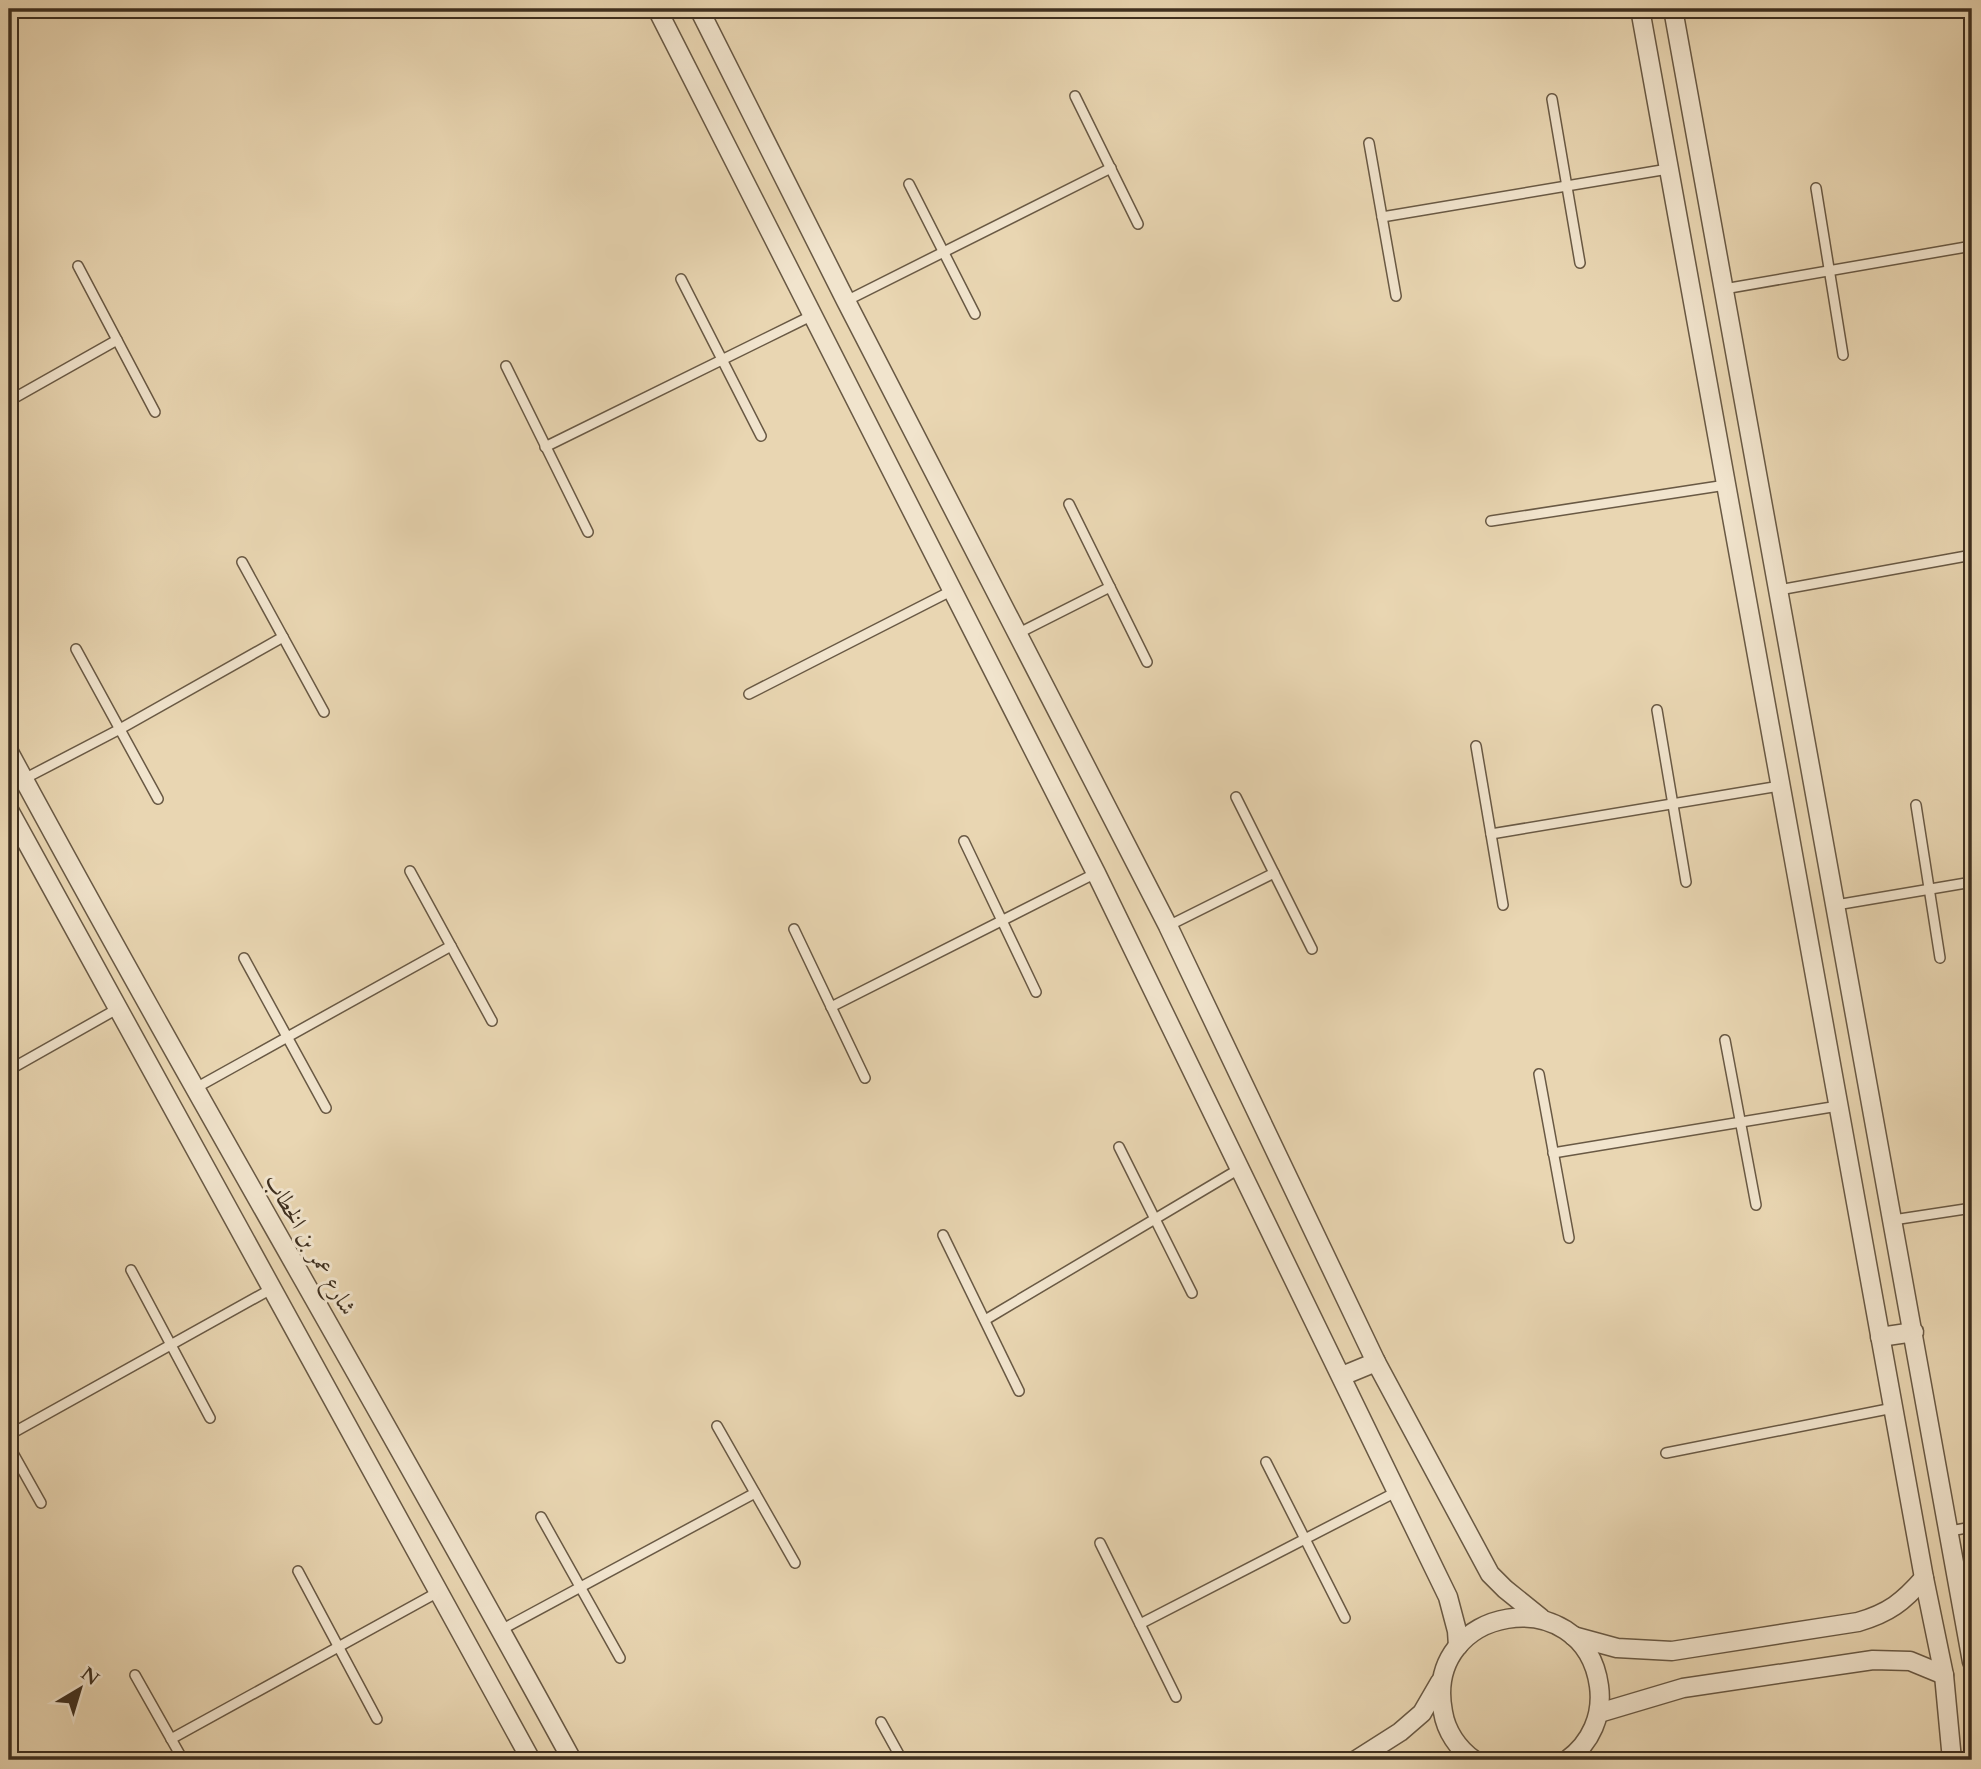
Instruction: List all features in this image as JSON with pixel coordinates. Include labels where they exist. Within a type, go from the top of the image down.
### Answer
[{"type":"street","points":[[657,9],[1096,873],[1398,1491],[1452,1609],[1458,1646]]},
{"type":"street","points":[[699,9],[1168,926],[1376,1362],[1490,1574],[1541,1618],[1573,1636],[1617,1648],[1672,1651],[1858,1622],[1896,1607],[1924,1578]]},
{"type":"street","points":[[1640,9],[1880,1338],[1944,1675],[1952,1760]]},
{"type":"street","points":[[1673,9],[1972,1662]]},
{"type":"street","name":"شارع عمر بن الخطاب","points":[[9,752],[194,1089],[572,1760]]},
{"type":"street","points":[[9,810],[531,1760]]},
{"type":"street","points":[[1880,1338],[1914,1332]]},
{"type":"street","points":[[1342,1376],[1376,1362]]},
{"type":"street","points":[[1356,1760],[1400,1732],[1422,1713],[1448,1662],[1458,1646],[1471,1633],[1504,1618],[1541,1618]]},
{"type":"street","points":[[1567,1760],[1586,1741],[1599,1713],[1599,1686],[1595,1667],[1573,1636]]},
{"type":"street","points":[[1599,1713],[1683,1688],[1873,1660],[1910,1661],[1944,1675]]},
{"type":"street","points":[[1441,1679],[1440,1700],[1444,1721],[1468,1759]]},
{"type":"lane","points":[[1075,96],[1138,224]]},
{"type":"lane","points":[[1552,99],[1580,263]]},
{"type":"lane","points":[[1369,143],[1396,296]]},
{"type":"lane","points":[[846,300],[1111,168]]},
{"type":"lane","points":[[1382,217],[1668,169]]},
{"type":"lane","points":[[908,184],[975,314]]},
{"type":"lane","points":[[1816,188],[1843,355]]},
{"type":"lane","points":[[1724,289],[1972,246]]},
{"type":"lane","points":[[78,266],[155,412]]},
{"type":"lane","points":[[681,279],[761,436]]},
{"type":"lane","points":[[545,447],[813,315]]},
{"type":"lane","points":[[9,401],[117,340]]},
{"type":"lane","points":[[506,366],[588,532]]},
{"type":"lane","points":[[1491,521],[1726,485]]},
{"type":"lane","points":[[1069,504],[1147,662]]},
{"type":"lane","points":[[1779,590],[1972,555]]},
{"type":"lane","points":[[242,562],[324,712]]},
{"type":"lane","points":[[1017,634],[1110,587]]},
{"type":"lane","points":[[749,694],[953,590]]},
{"type":"lane","points":[[24,779],[283,638]]},
{"type":"lane","points":[[76,649],[158,799]]},
{"type":"lane","points":[[1657,710],[1686,882]]},
{"type":"lane","points":[[1476,746],[1503,905]]},
{"type":"lane","points":[[1491,834],[1780,786]]},
{"type":"lane","points":[[1236,797],[1312,949]]},
{"type":"lane","points":[[1916,805],[1940,958]]},
{"type":"lane","points":[[964,841],[1036,992]]},
{"type":"lane","points":[[410,871],[492,1021]]},
{"type":"lane","points":[[831,1007],[1096,873]]},
{"type":"lane","points":[[1168,926],[1274,873]]},
{"type":"lane","points":[[1836,905],[1972,882]]},
{"type":"lane","points":[[794,929],[865,1078]]},
{"type":"lane","points":[[194,1089],[451,946]]},
{"type":"lane","points":[[244,958],[326,1108]]},
{"type":"lane","points":[[9,1070],[117,1009]]},
{"type":"lane","points":[[1725,1040],[1756,1205]]},
{"type":"lane","points":[[1539,1074],[1569,1238]]},
{"type":"lane","points":[[1553,1153],[1838,1106]]},
{"type":"lane","points":[[1119,1147],[1192,1293]]},
{"type":"lane","points":[[985,1320],[1239,1169]]},
{"type":"lane","points":[[1894,1220],[1972,1208]]},
{"type":"lane","points":[[943,1235],[1019,1391]]},
{"type":"lane","points":[[131,1270],[210,1418]]},
{"type":"lane","points":[[9,1435],[273,1288]]},
{"type":"lane","points":[[1666,1454],[1893,1408]]},
{"type":"lane","points":[[717,1426],[795,1563]]},
{"type":"lane","points":[[9,1446],[41,1503]]},
{"type":"lane","points":[[1266,1462],[1345,1618]]},
{"type":"lane","points":[[1140,1624],[1398,1491]]},
{"type":"lane","points":[[501,1630],[755,1493]]},
{"type":"lane","points":[[541,1517],[620,1658]]},
{"type":"lane","points":[[1950,1531],[1972,1527]]},
{"type":"lane","points":[[1100,1543],[1176,1697]]},
{"type":"lane","points":[[298,1571],[377,1719]]},
{"type":"lane","points":[[171,1739],[440,1591]]},
{"type":"lane","points":[[135,1675],[183,1760]]},
{"type":"lane","points":[[881,1722],[902,1760]]}]
